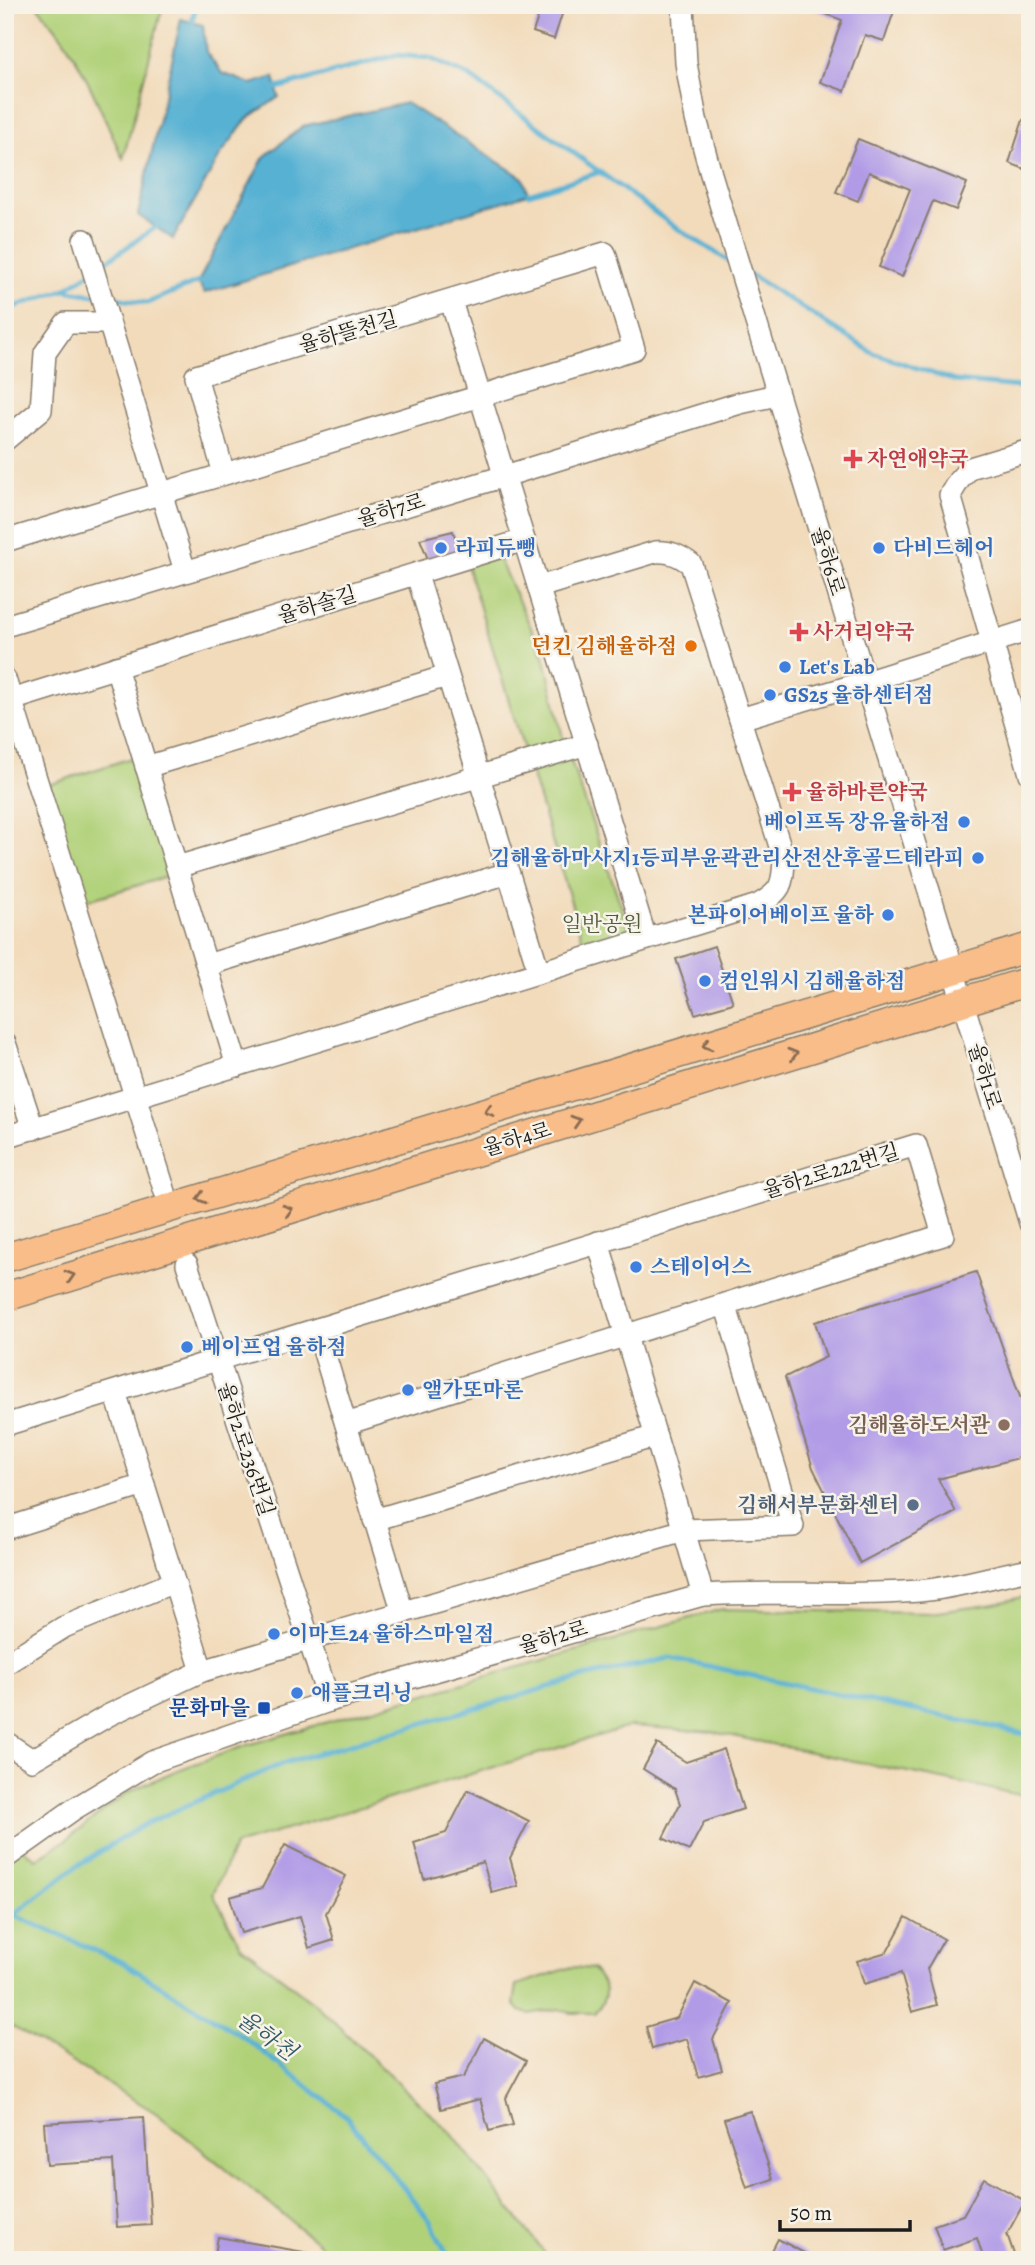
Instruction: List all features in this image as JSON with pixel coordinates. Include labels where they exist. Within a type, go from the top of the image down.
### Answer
[{"type":"main road","name":"율하4로","points":[[5,1258],[1030,947]]},
{"type":"main road","name":"율하4로","points":[[5,1297],[1030,981]]},
{"type":"street","name":"율하6로","points":[[683,5],[686,63],[696,119],[711,174],[953,970]]},
{"type":"street","points":[[83,240],[185,572]]},
{"type":"street","name":"율하뜰천길","points":[[605,253],[634,349],[481,396],[224,474],[196,376],[605,253]]},
{"type":"street","points":[[452,301],[646,939]]},
{"type":"street","points":[[5,440],[41,410],[45,353],[66,323],[106,314]]},
{"type":"street","name":"율하7로","points":[[5,626],[505,476],[740,402],[777,396]]},
{"type":"street","points":[[1030,450],[970,468],[958,480],[950,495],[1030,774]]},
{"type":"street","points":[[5,541],[224,474]]},
{"type":"street","name":"율하솔길","points":[[9,701],[524,540]]},
{"type":"street","points":[[5,1138],[758,905],[777,892],[783,883],[785,859],[691,564],[679,555],[667,551],[655,552],[539,587]]},
{"type":"street","points":[[417,575],[538,972]]},
{"type":"street","points":[[740,719],[1030,630]]},
{"type":"street","points":[[116,667],[237,1066]]},
{"type":"street","points":[[146,767],[447,676]]},
{"type":"street","points":[[5,679],[9,701],[165,1192]]},
{"type":"street","points":[[177,867],[587,744]]},
{"type":"street","points":[[207,965],[508,873]]},
{"type":"street","name":"율하1로","points":[[953,970],[1030,1223]]},
{"type":"street","points":[[5,1043],[33,1129]]},
{"type":"street","name":"율하2로222번길","points":[[216,1359],[916,1145],[943,1235],[346,1424]]},
{"type":"street","points":[[598,1242],[703,1595]]},
{"type":"street","points":[[187,1264],[216,1359]]},
{"type":"street","points":[[5,1742],[32,1760],[109,1716],[202,1671],[684,1530],[793,1526],[725,1304]]},
{"type":"street","points":[[317,1329],[403,1613]]},
{"type":"street","name":"율하2로236번길","points":[[5,1424],[216,1359],[329,1701]]},
{"type":"street","points":[[115,1392],[202,1671]]},
{"type":"street","points":[[374,1520],[656,1436]]},
{"type":"street","points":[[5,1528],[144,1485]]},
{"type":"street","name":"율하2로","points":[[5,1858],[74,1809],[152,1762],[329,1701],[703,1595],[739,1592],[921,1591],[1030,1569]]},
{"type":"street","points":[[5,1664],[64,1627],[174,1583]]},
{"type":"green space","points":[[36,5],[163,5],[123,159],[75,58]]},
{"type":"green space","name":"일반공원","points":[[494,549],[544,655],[563,738],[634,943],[588,957],[465,559]]},
{"type":"green space","points":[[140,755],[176,874],[78,903],[42,787]]},
{"type":"green space","points":[[1030,1595],[1030,1797],[713,1732],[631,1726],[235,1845],[213,1894],[241,1946],[315,2004],[452,2134],[550,2260],[329,2260],[318,2243],[156,2113],[5,2022],[5,1834],[36,1859],[66,1840],[128,1792],[175,1771],[247,1745],[722,1609],[930,1613],[995,1604]]},
{"type":"green space","points":[[572,1967],[593,1969],[604,1986],[605,1996],[594,2013],[571,2013],[559,2009],[529,2014],[520,2011],[514,2004],[517,1985]]},
{"type":"water","points":[[181,19],[203,25],[206,52],[222,73],[251,84],[274,77],[279,97],[247,119],[221,154],[173,239],[138,215]]},
{"type":"water","points":[[406,103],[523,178],[528,194],[204,293],[198,282],[264,157],[303,126]]},
{"type":"building","points":[[542,5],[565,5],[554,39],[533,32]]},
{"type":"building","points":[[802,5],[896,5],[884,41],[865,35],[845,91],[820,82],[842,20]]},
{"type":"building","points":[[1023,120],[1030,123],[1030,171],[1009,163]]},
{"type":"building","points":[[858,139],[967,183],[956,210],[933,201],[902,277],[879,267],[910,189],[869,172],[858,201],[836,192]]},
{"type":"building","name":"라피듀뺑","points":[[453,531],[461,556],[430,564],[420,539]]},
{"type":"building","name":"컴인워시 김해율하점","points":[[714,946],[733,1003],[695,1014],[676,959]]},
{"type":"building","points":[[976,1272],[1030,1425],[1030,1455],[938,1479],[956,1512],[860,1563],[813,1468],[785,1377],[826,1357],[815,1322]]},
{"type":"building","points":[[657,1744],[686,1762],[724,1749],[743,1809],[704,1822],[689,1851],[663,1838],[680,1804],[675,1789],[643,1769]]},
{"type":"building","points":[[468,1790],[529,1821],[510,1858],[518,1886],[492,1893],[483,1862],[424,1879],[414,1843],[446,1833]]},
{"type":"building","points":[[285,1845],[346,1876],[326,1913],[334,1940],[309,1948],[300,1916],[241,1933],[230,1897],[262,1888]]},
{"type":"building","points":[[906,1917],[944,1939],[927,1969],[937,2005],[912,2012],[901,1973],[864,1984],[857,1961],[887,1952]]},
{"type":"building","points":[[695,1983],[732,2003],[713,2039],[722,2070],[698,2077],[687,2039],[652,2049],[646,2027],[677,2018]]},
{"type":"building","points":[[484,2038],[526,2061],[506,2098],[513,2125],[489,2131],[480,2099],[441,2109],[434,2084],[464,2077]]},
{"type":"building","points":[[750,2111],[773,2179],[747,2188],[724,2119]]},
{"type":"building","points":[[144,2117],[151,2225],[117,2227],[113,2161],[47,2165],[44,2123]]},
{"type":"building","points":[[984,2178],[1025,2201],[1007,2234],[1016,2260],[984,2260],[977,2238],[943,2250],[934,2225],[963,2215]]},
{"type":"building","points":[[218,2237],[310,2253],[309,2260],[214,2260]]},
{"type":"building","points":[[778,2239],[817,2260],[767,2260]]},
{"type":"waterway","points":[[192,22],[196,5]]},
{"type":"waterway","points":[[277,88],[396,55],[429,58],[469,76],[672,225],[732,263]]},
{"type":"waterway","points":[[528,194],[600,172]]},
{"type":"waterway","points":[[98,267],[156,227]]},
{"type":"waterway","points":[[5,310],[64,290],[90,273]]},
{"type":"waterway","points":[[749,274],[873,353],[955,381],[1030,388]]},
{"type":"waterway","points":[[108,297],[147,303],[198,282]]},
{"type":"waterway","points":[[64,290],[95,295]]},
{"type":"waterway","points":[[13,1915],[78,1865],[147,1823],[284,1763],[584,1677],[670,1658],[1030,1735]]},
{"type":"waterway","name":"율하천","points":[[5,1908],[13,1915],[122,1962],[245,2038],[346,2116],[430,2221],[450,2260]]},
{"type":"place","name":"자연애약국","points":[[853,459]]},
{"type":"place","name":"라피듀뺑","points":[[441,548]]},
{"type":"place","name":"다비드헤어","points":[[879,548]]},
{"type":"place","name":"사거리약국","points":[[799,632]]},
{"type":"place","name":"던킨 김해율하점","points":[[691,646]]},
{"type":"place","name":"Let's Lab","points":[[785,667]]},
{"type":"place","name":"GS25 율하센터점","points":[[770,695]]},
{"type":"place","name":"율하바른약국","points":[[792,792]]},
{"type":"place","name":"베이프독 장유율하점","points":[[964,822]]},
{"type":"place","name":"김해율하마사지1등피부윤곽관리산전산후골드테라피","points":[[978,858]]},
{"type":"place","name":"본파이어베이프 율하","points":[[888,915]]},
{"type":"place","name":"컴인워시 김해율하점","points":[[705,981]]},
{"type":"place","name":"스테이어스","points":[[636,1267]]},
{"type":"place","name":"베이프업 율하점","points":[[187,1347]]},
{"type":"place","name":"앨가또마론","points":[[408,1390]]},
{"type":"place","name":"김해율하도서관","points":[[1004,1425]]},
{"type":"place","name":"김해서부문화센터","points":[[913,1505]]},
{"type":"place","name":"이마트24 율하스마일점","points":[[274,1634]]},
{"type":"place","name":"애플크리닝","points":[[297,1693]]},
{"type":"place","name":"문화마을","points":[[264,1708]]}]
